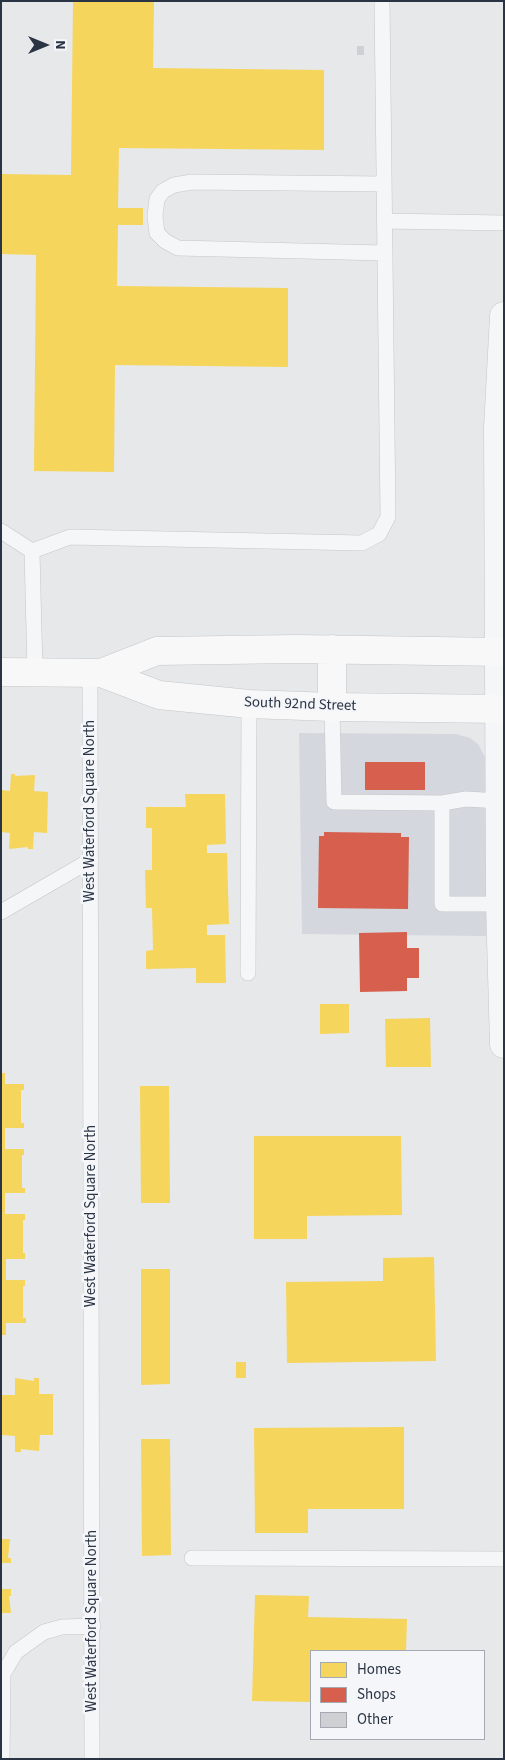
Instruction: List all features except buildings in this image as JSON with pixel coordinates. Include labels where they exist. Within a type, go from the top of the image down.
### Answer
[{"type":"main road","name":"South 92nd Street","points":[[96,673],[157,651],[332,650],[502,652]]},
{"type":"main road","points":[[332,650],[332,707]]},
{"type":"main road","name":"South 92nd Street","points":[[1,672],[96,673],[159,695],[249,704],[502,709]]},
{"type":"street","points":[[504,316],[501,428],[502,709],[500,801],[504,1044]]},
{"type":"lane","points":[[32,551],[70,537],[362,542],[379,534],[388,517],[382,1]]},
{"type":"lane","points":[[384,184],[192,182],[174,185],[162,191],[157,199],[155,216],[157,233],[165,241],[184,248],[384,253]]},
{"type":"lane","points":[[384,221],[504,223]]},
{"type":"lane","points":[[1,530],[32,551]]},
{"type":"lane","points":[[32,551],[34,672]]},
{"type":"lane","name":"West Waterford Square North","points":[[92,1759],[91,860],[96,673]]},
{"type":"lane","points":[[248,973],[249,704]]},
{"type":"lane","points":[[332,707],[334,802],[442,803],[466,799],[500,801]]},
{"type":"lane","points":[[442,803],[442,904],[502,904]]},
{"type":"lane","points":[[1,912],[91,860]]},
{"type":"lane","points":[[192,1558],[504,1559]]},
{"type":"lane","points":[[2,1759],[3,1674],[16,1652],[44,1632],[62,1627],[93,1626]]},
{"type":"shaded area","points":[[299,733],[456,734],[470,738],[478,744],[486,759],[486,936],[302,934]]}]
